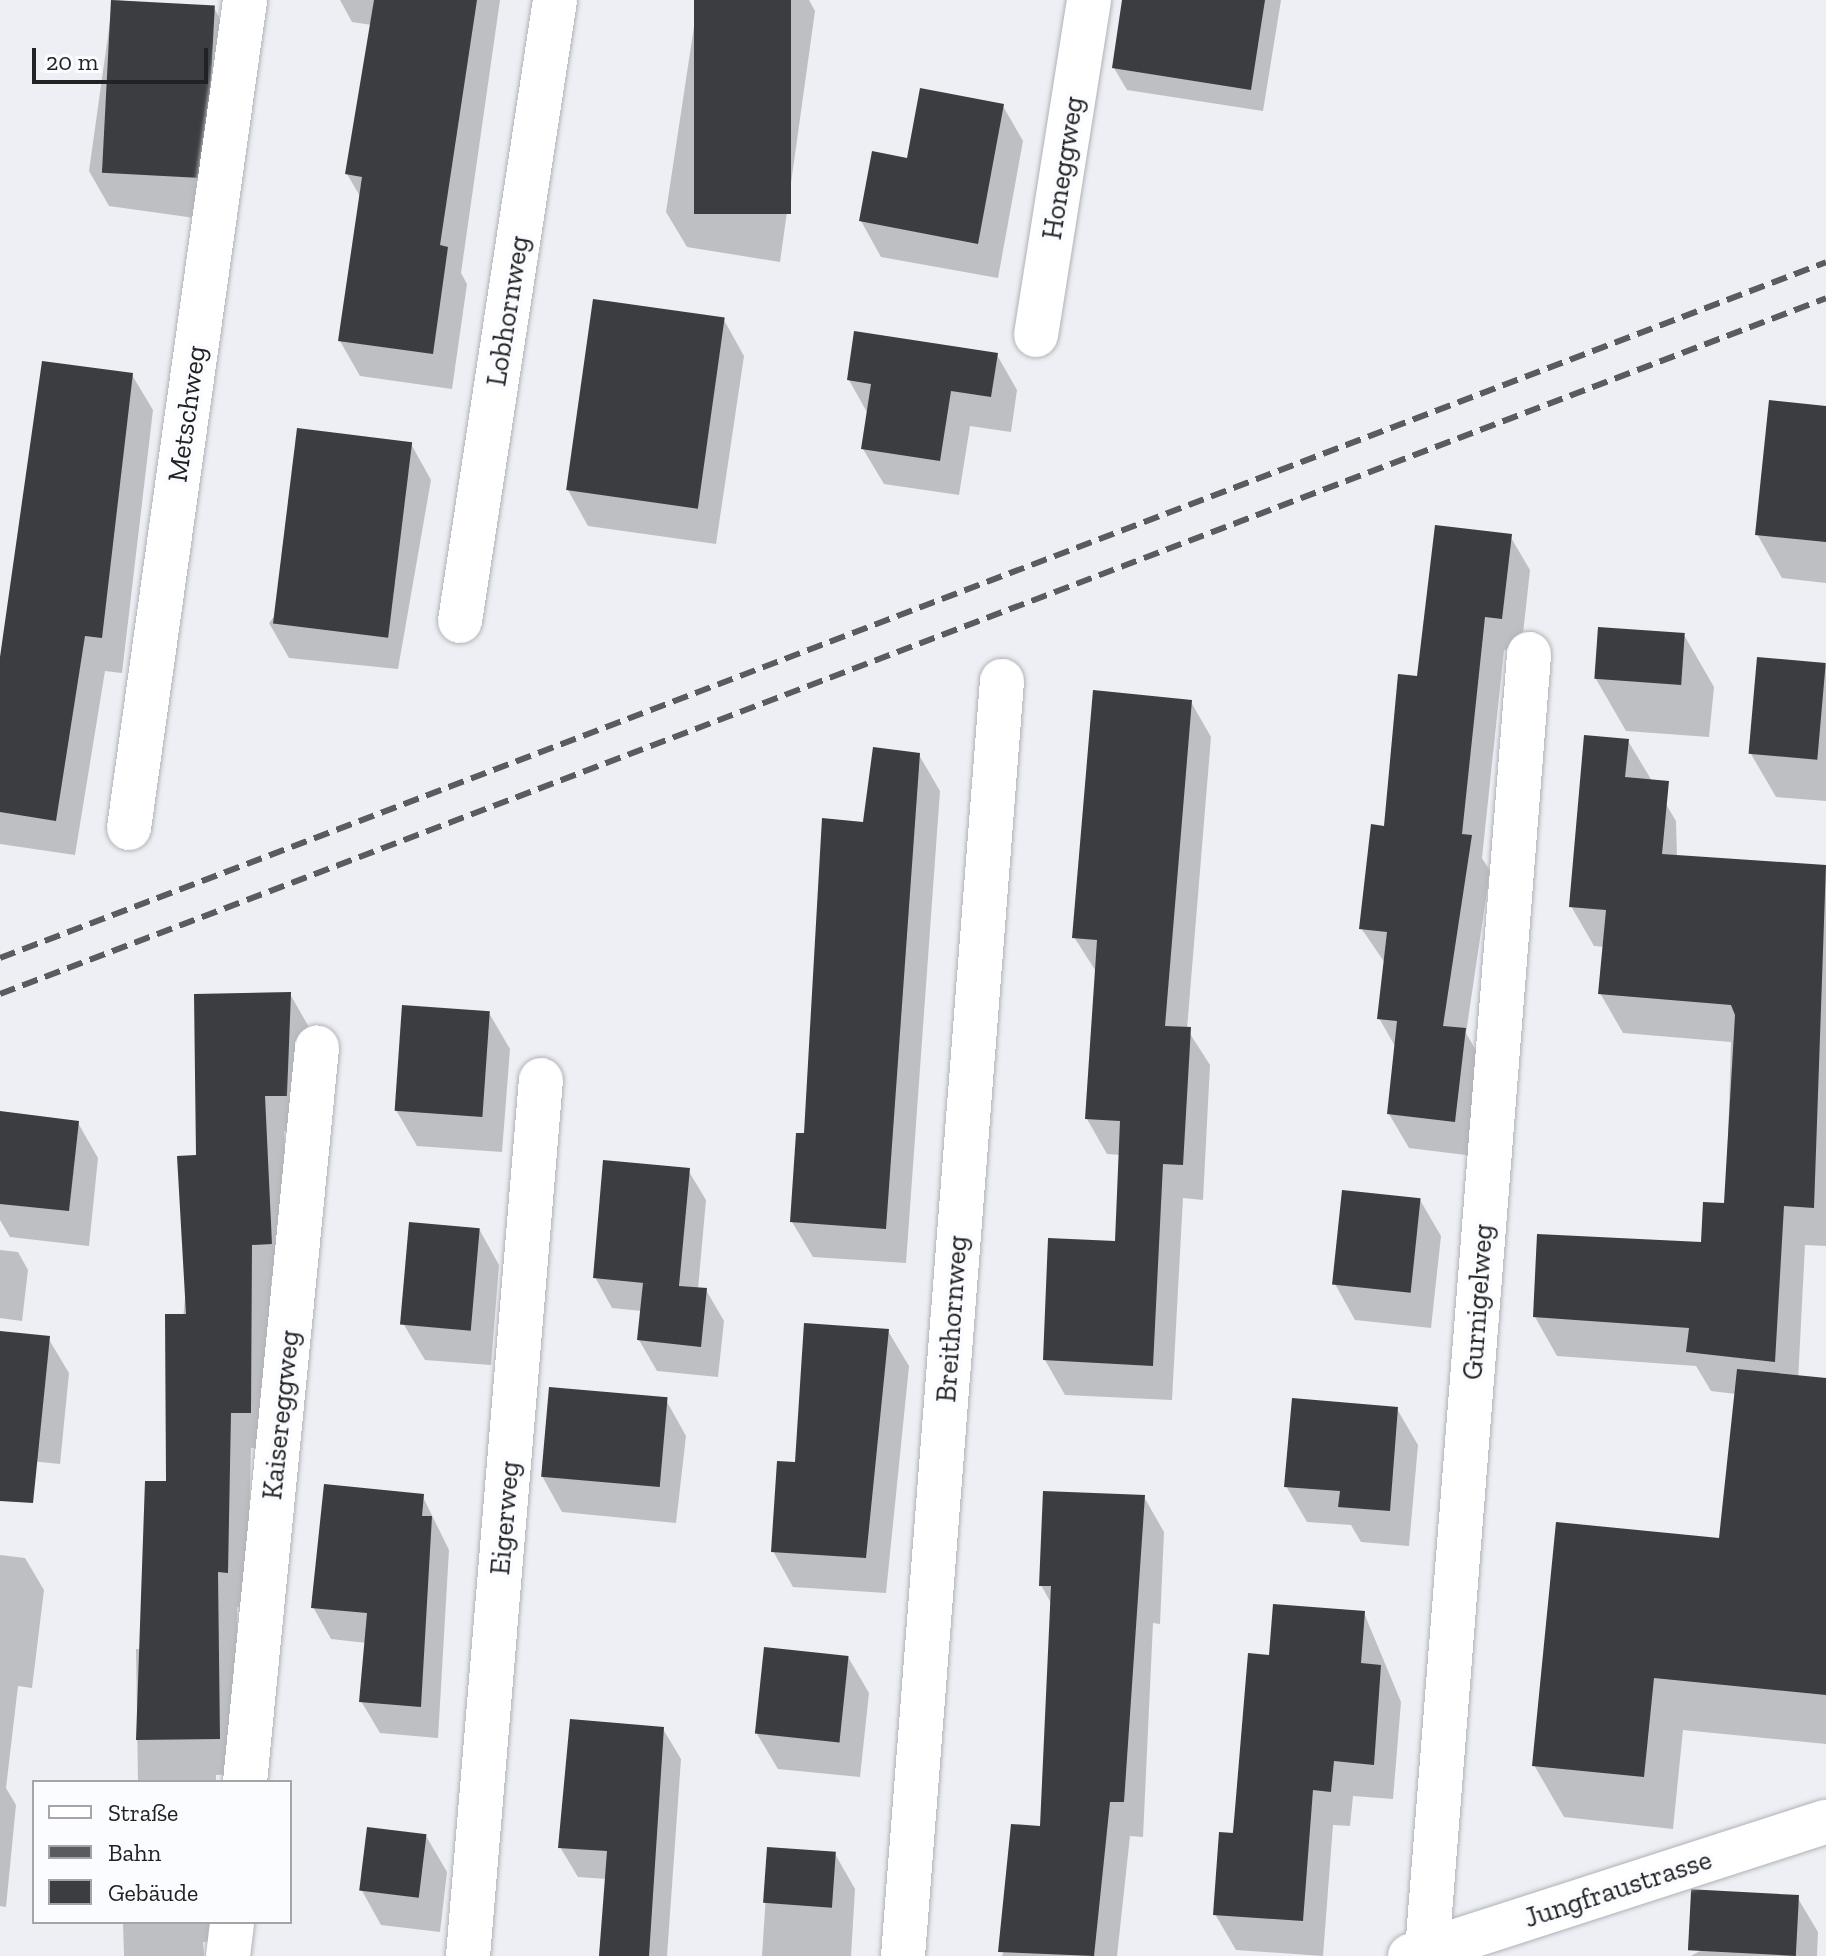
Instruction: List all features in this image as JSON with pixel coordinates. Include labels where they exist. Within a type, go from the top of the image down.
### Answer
[{"type":"street","name":"Metschweg","points":[[129,828],[245,0]]},
{"type":"street","name":"Lobhornweg","points":[[460,621],[555,0]]},
{"type":"street","name":"Honeggweg","points":[[1036,335],[1089,0]]},
{"type":"street","name":"Gurnigelweg","points":[[1419,1953],[1529,654]]},
{"type":"street","name":"Breithornweg","points":[[903,1956],[1002,681]]},
{"type":"street","name":"Kaisereggweg","points":[[245,1780],[317,1048]]},
{"type":"street","name":"Eigerweg","points":[[468,1956],[541,1080]]},
{"type":"street","name":"Jungfraustrasse","points":[[1419,1953],[1826,1822]]},
{"type":"street","points":[[228,1956],[232,1924]]},
{"type":"building","points":[[111,0],[215,5],[206,178],[102,173]]},
{"type":"building","points":[[374,0],[477,0],[440,245],[448,247],[433,354],[338,341],[362,177],[345,174]]},
{"type":"building","points":[[694,0],[791,0],[791,214],[694,214]]},
{"type":"building","points":[[1122,0],[1265,0],[1251,90],[1112,68]]},
{"type":"building","points":[[920,88],[1004,104],[978,244],[859,221],[872,151],[907,158]]},
{"type":"building","points":[[593,299],[725,318],[698,509],[566,490]]},
{"type":"building","points":[[854,331],[998,353],[991,397],[951,391],[940,461],[861,449],[871,384],[847,380]]},
{"type":"building","points":[[42,361],[133,373],[102,638],[85,636],[56,821],[0,812],[0,657]]},
{"type":"building","points":[[1769,400],[1826,406],[1826,542],[1755,535]]},
{"type":"building","points":[[297,428],[412,442],[388,638],[273,624]]},
{"type":"building","points":[[1435,525],[1512,534],[1502,619],[1485,617],[1462,834],[1472,835],[1443,1026],[1466,1028],[1455,1122],[1387,1114],[1397,1021],[1377,1019],[1387,932],[1359,929],[1371,824],[1384,826],[1398,674],[1417,676]]},
{"type":"building","points":[[1598,627],[1685,633],[1681,685],[1594,679]]},
{"type":"building","points":[[1757,657],[1826,663],[1817,760],[1749,754]]},
{"type":"building","points":[[1093,690],[1192,700],[1165,1026],[1191,1027],[1183,1165],[1163,1164],[1153,1366],[1043,1360],[1048,1238],[1115,1241],[1120,1121],[1085,1119],[1097,940],[1072,938]]},
{"type":"building","points":[[1584,735],[1629,739],[1625,777],[1669,781],[1662,854],[1826,865],[1814,1208],[1784,1206],[1775,1362],[1686,1352],[1689,1328],[1533,1317],[1537,1234],[1701,1242],[1703,1202],[1724,1203],[1735,1015],[1731,1005],[1598,994],[1606,910],[1569,907]]},
{"type":"building","points":[[873,747],[920,753],[886,1229],[790,1222],[796,1133],[804,1133],[822,818],[863,822]]},
{"type":"building","points":[[291,992],[287,1096],[265,1096],[272,1244],[252,1245],[251,1413],[231,1413],[228,1573],[218,1572],[220,1739],[136,1740],[145,1481],[166,1481],[165,1314],[186,1314],[177,1156],[196,1155],[194,994]]},
{"type":"building","points":[[402,1005],[490,1011],[482,1117],[395,1111]]},
{"type":"building","points":[[0,1111],[79,1121],[69,1211],[0,1204]]},
{"type":"building","points":[[603,1160],[690,1168],[679,1286],[707,1288],[701,1347],[637,1340],[643,1283],[654,1284],[593,1278]]},
{"type":"building","points":[[1342,1190],[1421,1198],[1411,1293],[1332,1284]]},
{"type":"building","points":[[409,1222],[480,1228],[471,1331],[400,1325]]},
{"type":"building","points":[[804,1323],[889,1329],[866,1558],[771,1552],[777,1461],[795,1462]]},
{"type":"building","points":[[0,1331],[50,1336],[33,1503],[0,1501]]},
{"type":"building","points":[[1737,1369],[1826,1378],[1826,1695],[1654,1678],[1644,1777],[1532,1766],[1556,1522],[1719,1538]]},
{"type":"building","points":[[549,1387],[668,1397],[660,1487],[541,1477]]},
{"type":"building","points":[[1292,1398],[1398,1407],[1390,1511],[1338,1507],[1340,1491],[1284,1487]]},
{"type":"building","points":[[324,1484],[424,1494],[422,1516],[432,1516],[421,1707],[359,1702],[367,1613],[311,1608]]},
{"type":"building","points":[[1043,1491],[1145,1495],[1124,1802],[1110,1802],[1094,1956],[998,1952],[1011,1824],[1040,1826],[1051,1586],[1039,1586]]},
{"type":"building","points":[[1273,1604],[1365,1611],[1361,1663],[1381,1665],[1374,1765],[1334,1761],[1331,1792],[1313,1790],[1303,1921],[1213,1915],[1219,1832],[1233,1833],[1248,1653],[1269,1655]]},
{"type":"building","points":[[764,1647],[849,1656],[839,1742],[755,1734]]},
{"type":"building","points":[[570,1719],[664,1727],[649,1956],[599,1956],[607,1851],[558,1848]]},
{"type":"building","points":[[367,1827],[427,1834],[419,1898],[359,1891]]},
{"type":"building","points":[[767,1847],[836,1852],[832,1908],[763,1903]]},
{"type":"building","points":[[1691,1889],[1799,1895],[1796,1956],[1688,1950]]},
{"type":"railway","points":[[0,958],[1826,262]]},
{"type":"railway","points":[[0,994],[1826,298]]}]
